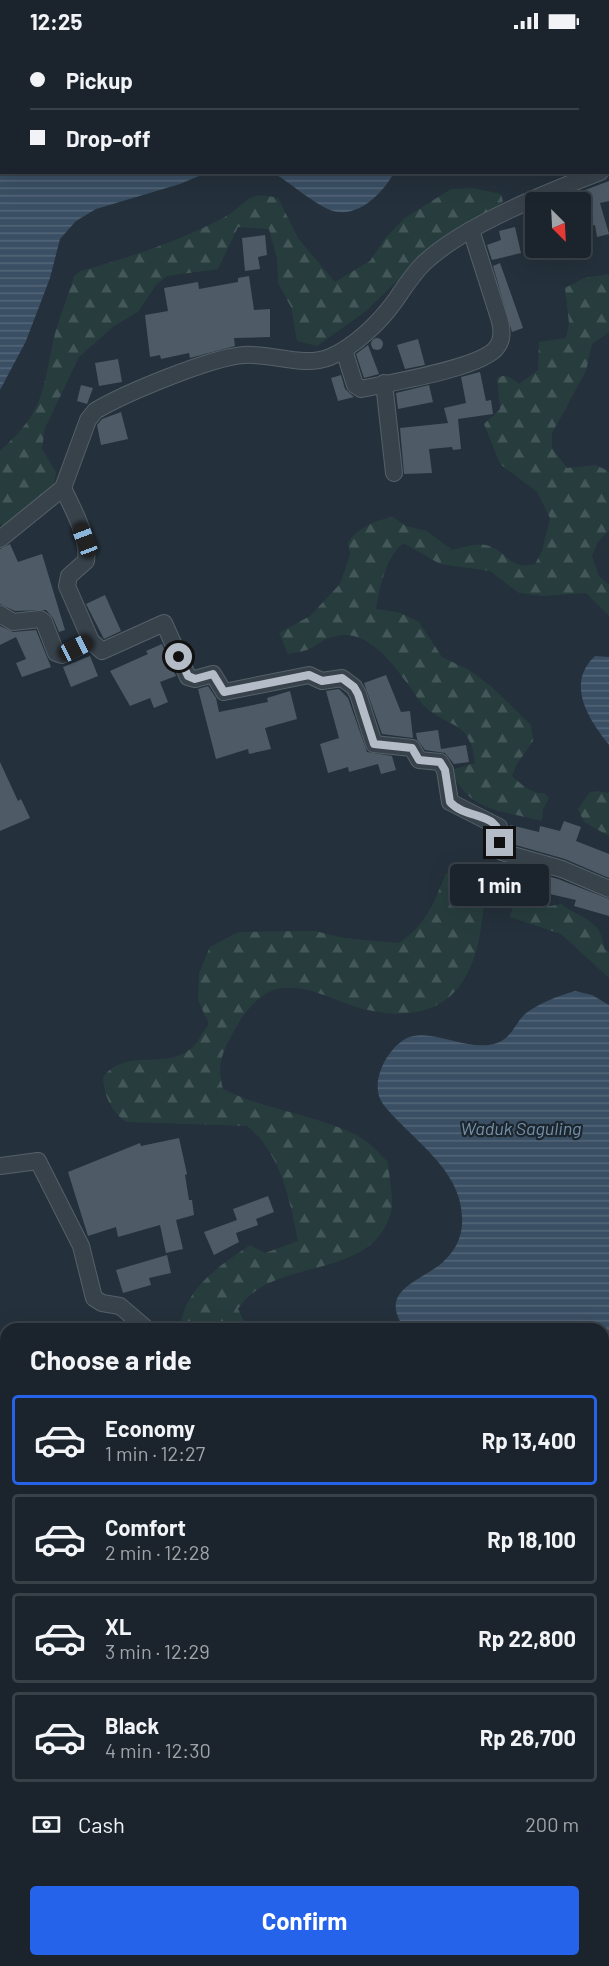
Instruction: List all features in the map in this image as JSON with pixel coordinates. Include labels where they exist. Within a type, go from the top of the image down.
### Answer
[{"type":"street","points":[[0,539],[63,488],[88,420],[101,407],[230,357],[260,355],[319,361],[344,350],[381,318],[423,264],[471,230],[595,174]]},
{"type":"street","points":[[344,350],[358,388],[454,368],[483,358],[497,348],[502,331],[500,321],[471,230]]},
{"type":"street","points":[[384,383],[394,473]]},
{"type":"street","points":[[63,488],[87,551],[86,561],[69,576],[67,586],[91,641],[102,651],[164,623],[188,676],[195,679],[213,674],[224,692],[309,675],[322,681],[342,678],[354,687],[358,694],[374,744],[412,748],[419,760],[440,762],[445,770],[450,802],[499,827],[502,852],[562,869],[609,889]]},
{"type":"street","points":[[0,614],[13,622],[40,619],[44,622],[56,653],[62,656],[91,641]]},
{"type":"street","points":[[0,1166],[38,1161],[81,1246],[94,1298],[102,1303],[120,1306],[140,1323]]},
{"type":"green space","points":[[473,188],[501,194],[503,201],[495,209],[464,224],[429,250],[366,311],[317,346],[297,341],[291,307],[278,283],[277,259],[269,229],[238,227],[218,269],[167,276],[156,285],[138,312],[114,326],[79,357],[45,428],[42,449],[56,472],[54,486],[3,526],[0,524],[0,451],[24,426],[38,402],[53,342],[74,276],[81,271],[171,242],[223,218],[253,197],[267,196],[278,198],[298,238],[335,282],[370,261],[386,237],[405,218],[451,189]]},
{"type":"green space","points":[[609,274],[609,332],[592,344],[586,371],[552,433],[552,448],[567,468],[595,465],[609,471],[609,530],[598,542],[592,556],[599,576],[609,585],[609,616],[586,593],[543,596],[519,593],[490,571],[440,564],[403,543],[388,565],[376,609],[398,612],[419,622],[442,657],[469,670],[492,687],[531,725],[533,741],[517,764],[512,776],[526,788],[544,793],[549,798],[543,809],[542,821],[488,808],[467,794],[452,770],[475,763],[468,738],[457,726],[432,713],[423,705],[396,669],[375,647],[363,639],[350,635],[336,636],[307,650],[288,654],[279,633],[310,616],[340,584],[350,555],[348,542],[352,537],[368,525],[387,518],[393,517],[406,526],[427,531],[452,550],[470,545],[485,545],[495,549],[514,563],[535,564],[542,551],[550,518],[537,492],[500,464],[484,424],[500,409],[497,378],[506,376],[519,384],[538,370],[539,342],[566,338],[569,323],[565,288],[584,278]]},
{"type":"green space","points":[[590,792],[609,793],[609,836],[584,822],[578,809]]},
{"type":"green space","points":[[446,873],[478,881],[486,890],[473,961],[460,986],[449,997],[436,1006],[421,1011],[389,1013],[356,1007],[297,988],[270,991],[247,1011],[227,1044],[221,1064],[223,1089],[361,1137],[388,1162],[392,1206],[380,1234],[364,1250],[343,1260],[296,1273],[254,1292],[238,1309],[245,1323],[184,1323],[181,1321],[191,1297],[218,1268],[250,1245],[265,1253],[298,1241],[282,1178],[268,1150],[247,1126],[126,1122],[109,1102],[103,1077],[113,1068],[124,1063],[135,1060],[171,1058],[195,1045],[209,1024],[198,1000],[199,973],[210,947],[238,932],[315,931],[344,938],[399,943],[423,921]]},
{"type":"green space","points":[[514,902],[551,906],[561,904],[595,925],[605,949],[609,951],[609,978],[561,934],[510,917]]},
{"type":"water","points":[[0,174],[204,174],[180,184],[96,209],[76,221],[60,239],[50,278],[26,341],[0,390]]},
{"type":"water","points":[[275,174],[393,174],[376,197],[359,208],[340,212],[316,203]]},
{"type":"water","points":[[595,656],[609,657],[609,745],[588,713],[581,690],[586,667]]},
{"type":"water","name":"Waduk Saguling","points":[[575,991],[592,995],[609,1005],[609,1323],[401,1323],[397,1316],[396,1305],[399,1296],[405,1288],[434,1269],[451,1254],[462,1229],[461,1204],[446,1172],[383,1104],[378,1087],[382,1067],[400,1043],[417,1035],[475,1045],[502,1041],[525,1014],[549,1000]]},
{"type":"building","points":[[609,181],[609,201],[600,203],[609,234],[597,237],[595,225],[591,226],[591,192],[580,192]]},
{"type":"building","points":[[515,227],[521,253],[492,260],[487,245],[501,240],[499,231]]},
{"type":"building","points":[[265,235],[267,255],[258,257],[260,269],[245,271],[242,238]]},
{"type":"building","points":[[500,263],[523,328],[512,332],[493,266]]},
{"type":"building","points":[[249,276],[254,310],[270,309],[270,337],[234,338],[235,346],[190,358],[189,353],[161,359],[160,355],[150,357],[145,315],[168,311],[164,288],[198,282],[199,289],[238,282],[238,278]]},
{"type":"building","points":[[379,338],[382,339],[382,349],[375,350],[372,349],[371,342],[372,339]]},
{"type":"building","points":[[418,339],[425,365],[405,369],[397,345]]},
{"type":"building","points":[[368,345],[379,374],[364,378],[356,354]]},
{"type":"building","points":[[118,359],[122,382],[99,386],[95,363]]},
{"type":"building","points":[[480,372],[486,401],[491,400],[493,414],[458,419],[461,449],[453,450],[452,447],[429,449],[432,473],[404,474],[400,428],[448,423],[444,408],[466,403],[461,377]]},
{"type":"building","points":[[341,375],[345,389],[354,397],[338,401],[331,378]]},
{"type":"building","points":[[81,385],[93,388],[87,404],[77,401]]},
{"type":"building","points":[[429,385],[433,402],[398,409],[396,393]]},
{"type":"building","points":[[121,412],[128,439],[101,445],[97,425],[102,419]]},
{"type":"building","points":[[10,544],[18,562],[42,554],[65,630],[59,632],[53,618],[46,610],[15,611],[0,604],[0,549]]},
{"type":"building","points":[[105,595],[121,631],[104,639],[86,604]]},
{"type":"building","points":[[0,626],[13,632],[36,630],[51,667],[22,677],[16,663],[26,659],[16,637],[0,645]]},
{"type":"building","points":[[162,644],[176,676],[160,682],[168,702],[154,708],[150,698],[130,706],[110,671],[148,654],[146,651]]},
{"type":"building","points":[[90,656],[98,676],[71,687],[63,667]]},
{"type":"building","points":[[386,675],[401,712],[410,711],[413,738],[382,734],[364,683]]},
{"type":"building","points":[[208,686],[216,698],[219,712],[268,702],[267,698],[290,691],[297,719],[265,728],[271,749],[249,754],[248,749],[216,759],[198,689]]},
{"type":"building","points":[[339,689],[348,698],[367,752],[392,756],[396,770],[381,774],[378,764],[349,772],[348,767],[328,773],[320,744],[339,738],[326,691]]},
{"type":"building","points":[[438,730],[441,749],[466,745],[469,762],[454,764],[445,753],[425,750],[417,739],[416,733]]},
{"type":"building","points":[[0,762],[18,801],[21,799],[30,818],[0,831]]},
{"type":"building","points":[[564,821],[581,827],[576,841],[609,854],[609,878],[565,859],[512,844],[510,825],[539,832],[540,826],[560,831]]},
{"type":"building","points":[[501,863],[558,879],[609,899],[609,916],[574,906],[576,900],[541,892],[540,899],[521,896],[523,888],[497,881]]},
{"type":"building","points":[[179,1138],[187,1174],[185,1175],[189,1200],[192,1200],[194,1215],[176,1220],[183,1249],[166,1253],[160,1225],[118,1237],[116,1227],[88,1236],[68,1172],[140,1143],[141,1146]]},
{"type":"building","points":[[268,1196],[274,1212],[256,1219],[258,1225],[236,1233],[239,1242],[214,1255],[204,1232],[237,1220],[233,1209]]},
{"type":"building","points":[[167,1255],[171,1273],[149,1278],[151,1285],[123,1293],[116,1270]]},
{"type":"route","points":[[179,657],[185,673],[191,679],[213,674],[220,689],[224,692],[309,675],[322,681],[342,678],[354,687],[358,694],[374,744],[376,746],[396,744],[412,748],[419,760],[440,762],[444,766],[445,783],[450,802],[499,827],[500,843]]}]
